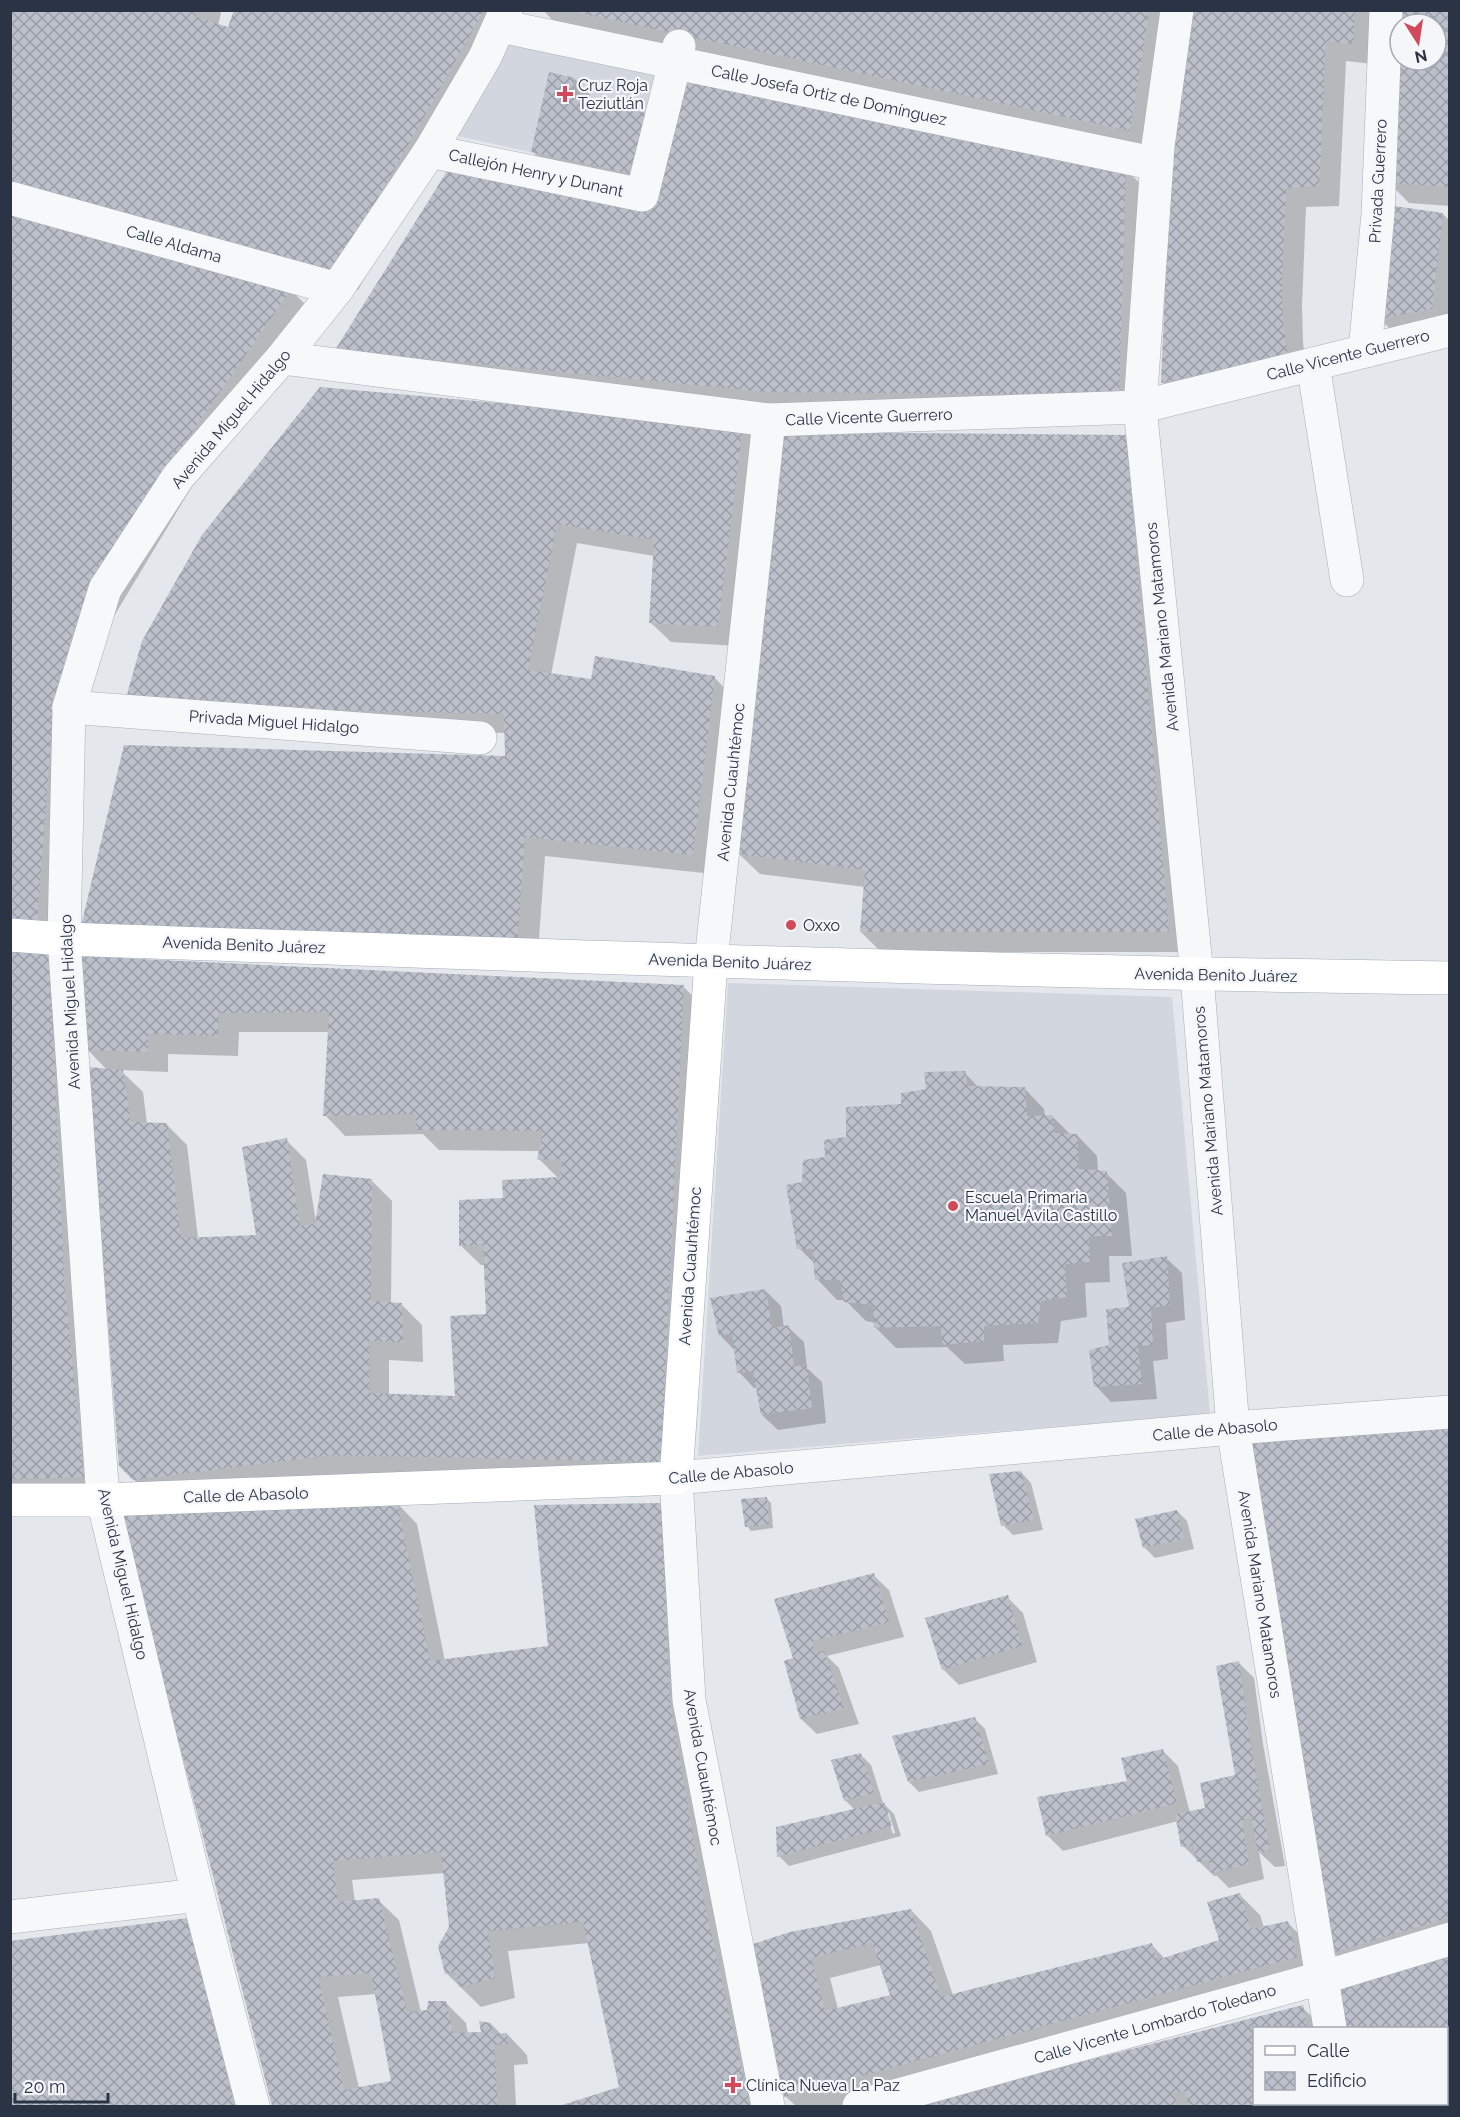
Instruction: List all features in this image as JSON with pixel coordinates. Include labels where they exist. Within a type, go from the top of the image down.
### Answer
[{"type":"main road","name":"Avenida Benito Juárez","points":[[10,935],[64,939],[711,962],[1197,975],[1449,978]]},
{"type":"main road","name":"Avenida Cuauhtémoc","points":[[676,1478],[711,962]]},
{"type":"main road","name":"Calle de Abasolo","points":[[10,1500],[103,1500],[676,1478]]},
{"type":"street","name":"Avenida Mariano Matamoros","points":[[1177,10],[1157,155],[1140,407],[1197,975],[1233,1428],[1330,2027]]},
{"type":"street","name":"Privada Guerrero","points":[[1365,351],[1378,214],[1386,10]]},
{"type":"street","name":"Calle Josefa Ortiz de Domínguez","points":[[504,16],[1157,155]]},
{"type":"street","name":"Avenida Miguel Hidalgo","points":[[252,2106],[198,1895],[103,1500],[64,939],[69,706],[105,589],[178,477],[282,358],[337,289],[432,148],[485,57],[504,16]]},
{"type":"street","name":"Callejón Henry y Dunant","points":[[432,148],[639,191],[671,53]]},
{"type":"street","name":"Calle Aldama","points":[[10,198],[337,289]]},
{"type":"street","name":"Calle Vicente Guerrero","points":[[282,358],[769,420],[1140,407],[1449,330]]},
{"type":"street","points":[[1313,364],[1347,580]]},
{"type":"street","name":"Avenida Cuauhtémoc","points":[[711,962],[769,420]]},
{"type":"street","name":"Privada Miguel Hidalgo","points":[[69,706],[480,738]]},
{"type":"street","name":"Calle de Abasolo","points":[[676,1478],[1233,1428],[1449,1412]]},
{"type":"street","name":"Avenida Cuauhtémoc","points":[[676,1478],[689,1700],[768,2106]]},
{"type":"street","points":[[10,1917],[198,1895]]},
{"type":"street","name":"Calle Vicente Lombardo Toledano","points":[[860,2106],[1321,1978],[1449,1939]]},
{"type":"shaded area","name":"Cruz Roja Teziutlán","points":[[507,43],[655,75],[632,174],[457,136]]},
{"type":"shaded area","name":"Escuela Primaria Manuel Ávila Castillo","points":[[728,983],[1172,997],[1210,1414],[698,1456]]},
{"type":"building","points":[[10,10],[198,10],[196,17],[228,27],[234,10],[484,10],[337,271],[10,184]]},
{"type":"building","points":[[566,10],[1149,10],[1130,131]]},
{"type":"building","points":[[1190,10],[1355,10],[1353,44],[1326,41],[1319,186],[1286,188],[1282,284],[1283,321],[1288,356],[1161,383],[1171,137]]},
{"type":"building","points":[[1403,10],[1450,10],[1450,187],[1387,183],[1399,72],[1448,72],[1448,12],[1403,12]]},
{"type":"building","points":[[549,72],[575,78],[571,97],[646,113],[632,174],[531,152]]},
{"type":"building","points":[[686,73],[1126,168],[1119,395],[766,392],[335,350],[451,165],[655,202]]},
{"type":"building","points":[[1387,205],[1443,213],[1432,309],[1378,319]]},
{"type":"building","points":[[10,209],[292,288],[194,429],[73,630],[52,726],[37,922],[10,920]]},
{"type":"building","points":[[320,387],[743,425],[718,627],[649,623],[654,540],[557,524],[528,670],[591,679],[595,656],[715,676],[693,855],[525,837],[517,946],[81,926],[124,745],[505,756],[504,714],[124,705],[142,641],[202,535]]},
{"type":"building","points":[[784,432],[1126,435],[1169,932],[860,932],[865,870],[738,854]]},
{"type":"building","points":[[10,951],[50,955],[64,1279],[84,1477],[10,1479]]},
{"type":"building","points":[[77,956],[684,985],[661,1462],[331,1455],[133,1480],[119,1466],[88,1067],[123,1070],[131,1122],[167,1123],[181,1238],[256,1235],[242,1147],[287,1138],[300,1226],[315,1224],[323,1174],[372,1179],[371,1301],[402,1303],[403,1342],[369,1341],[369,1393],[455,1396],[450,1316],[486,1314],[483,1245],[459,1246],[459,1200],[503,1198],[502,1180],[560,1177],[563,1159],[537,1160],[543,1131],[417,1130],[415,1114],[323,1116],[329,1012],[219,1013],[218,1036],[148,1034],[148,1052],[85,1050]]},
{"type":"building","points":[[965,1071],[968,1086],[1025,1087],[1027,1116],[1052,1115],[1055,1133],[1077,1134],[1079,1169],[1107,1171],[1112,1236],[1089,1236],[1090,1262],[1065,1264],[1067,1297],[1041,1301],[1038,1323],[984,1326],[984,1341],[943,1345],[940,1326],[874,1328],[873,1305],[844,1302],[840,1280],[815,1280],[812,1249],[797,1249],[786,1185],[802,1182],[803,1160],[825,1157],[824,1140],[846,1137],[846,1107],[901,1104],[901,1093],[926,1089],[924,1072]]},
{"type":"building","points":[[1167,1256],[1170,1305],[1151,1308],[1153,1345],[1138,1346],[1142,1384],[1094,1387],[1089,1350],[1109,1345],[1106,1309],[1129,1307],[1122,1263]]},
{"type":"building","points":[[766,1289],[772,1328],[789,1325],[794,1366],[807,1365],[812,1408],[761,1415],[753,1371],[737,1373],[732,1333],[719,1336],[710,1298]]},
{"type":"building","points":[[1450,1417],[1450,1917],[1332,1953],[1249,1437]]},
{"type":"building","points":[[1021,1471],[1034,1520],[1001,1526],[989,1474]]},
{"type":"building","points":[[767,1497],[769,1524],[745,1527],[741,1499]]},
{"type":"building","points":[[397,1502],[430,1661],[548,1646],[534,1505],[662,1503],[670,1701],[704,1901],[750,2106],[559,2106],[619,2087],[583,1922],[488,1931],[495,1978],[459,1987],[456,1972],[445,1974],[438,1946],[449,1927],[441,1852],[333,1861],[338,1902],[379,1898],[407,2012],[427,2010],[428,2001],[446,2001],[453,2033],[481,2032],[479,2021],[491,2023],[493,2034],[507,2033],[508,2044],[494,2045],[498,2106],[272,2106],[120,1513]],"holes":[[[371,1973],[391,2081],[344,2090],[318,1977]]]},
{"type":"building","points":[[1177,1510],[1184,1539],[1143,1548],[1135,1519]]},
{"type":"building","points":[[874,1573],[889,1622],[813,1641],[813,1652],[824,1651],[844,1708],[800,1719],[784,1661],[793,1658],[774,1599]]},
{"type":"building","points":[[1008,1595],[1022,1646],[942,1670],[925,1618]]},
{"type":"building","points":[[1239,1661],[1248,1728],[1270,1851],[1258,1853],[1251,1816],[1242,1821],[1249,1864],[1212,1873],[1209,1860],[1197,1862],[1193,1845],[1181,1847],[1175,1814],[1205,1808],[1200,1783],[1235,1775],[1216,1666]]},
{"type":"building","points":[[975,1717],[989,1764],[908,1782],[892,1736]]},
{"type":"building","points":[[1163,1749],[1177,1803],[1046,1836],[1037,1797],[1127,1781],[1121,1758]]},
{"type":"building","points":[[861,1753],[874,1793],[844,1801],[831,1760]]},
{"type":"building","points":[[884,1802],[892,1826],[777,1857],[776,1827]]},
{"type":"building","points":[[1240,1893],[1251,1929],[1288,1921],[1297,1957],[784,2097],[750,1945],[790,1932],[911,1909],[941,1997],[1152,1943],[1157,1960],[1219,1940],[1207,1902]],"holes":[[[872,1943],[890,1995],[825,2011],[811,1958]]]},
{"type":"building","points":[[188,1918],[235,2106],[10,2106],[10,1941]]},
{"type":"building","points":[[1450,1956],[1450,2106],[1357,2106],[1448,2105],[1448,2027],[1342,2027],[1335,1991]]},
{"type":"building","points":[[1303,2005],[1307,2027],[1253,2027],[1253,2105],[1322,2105],[1189,2106],[1185,2091],[1174,2092],[1177,2106],[910,2106]]},
{"type":"place","name":"Cruz Roja Teziutlán","points":[[565,94]]},
{"type":"place","name":"Oxxo","points":[[791,925]]},
{"type":"place","name":"Escuela Primaria Manuel Ávila Castillo","points":[[953,1206]]},
{"type":"place","name":"Clínica Nueva La Paz","points":[[733,2085]]}]
